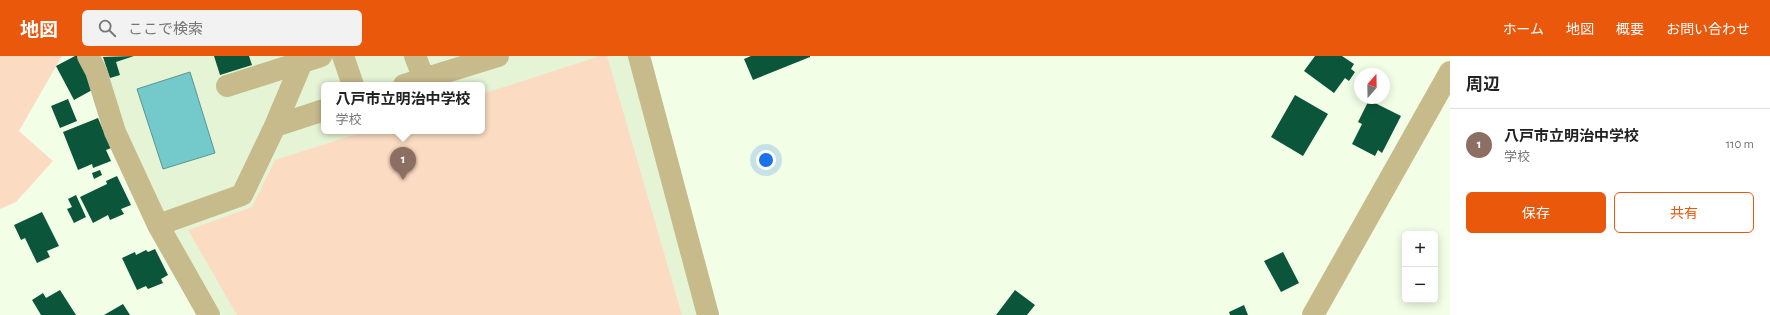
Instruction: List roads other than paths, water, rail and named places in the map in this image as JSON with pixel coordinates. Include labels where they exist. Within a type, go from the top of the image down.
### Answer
[{"type":"street","points":[[88,56],[96,71],[115,132],[158,225],[209,315]]},
{"type":"street","points":[[343,56],[352,82]]},
{"type":"street","points":[[415,56],[414,82],[498,56]]},
{"type":"street","points":[[639,56],[708,315]]},
{"type":"street","points":[[158,225],[242,195],[274,126],[311,59]]},
{"type":"street","points":[[227,86],[311,59]]},
{"type":"street","points":[[1313,315],[1450,72]]},
{"type":"street","points":[[274,126],[321,111]]},
{"type":"water","points":[[190,72],[215,153],[163,169],[137,89]]},
{"type":"place","name":"八戸市立明治中学校","points":[[403,180]]}]
